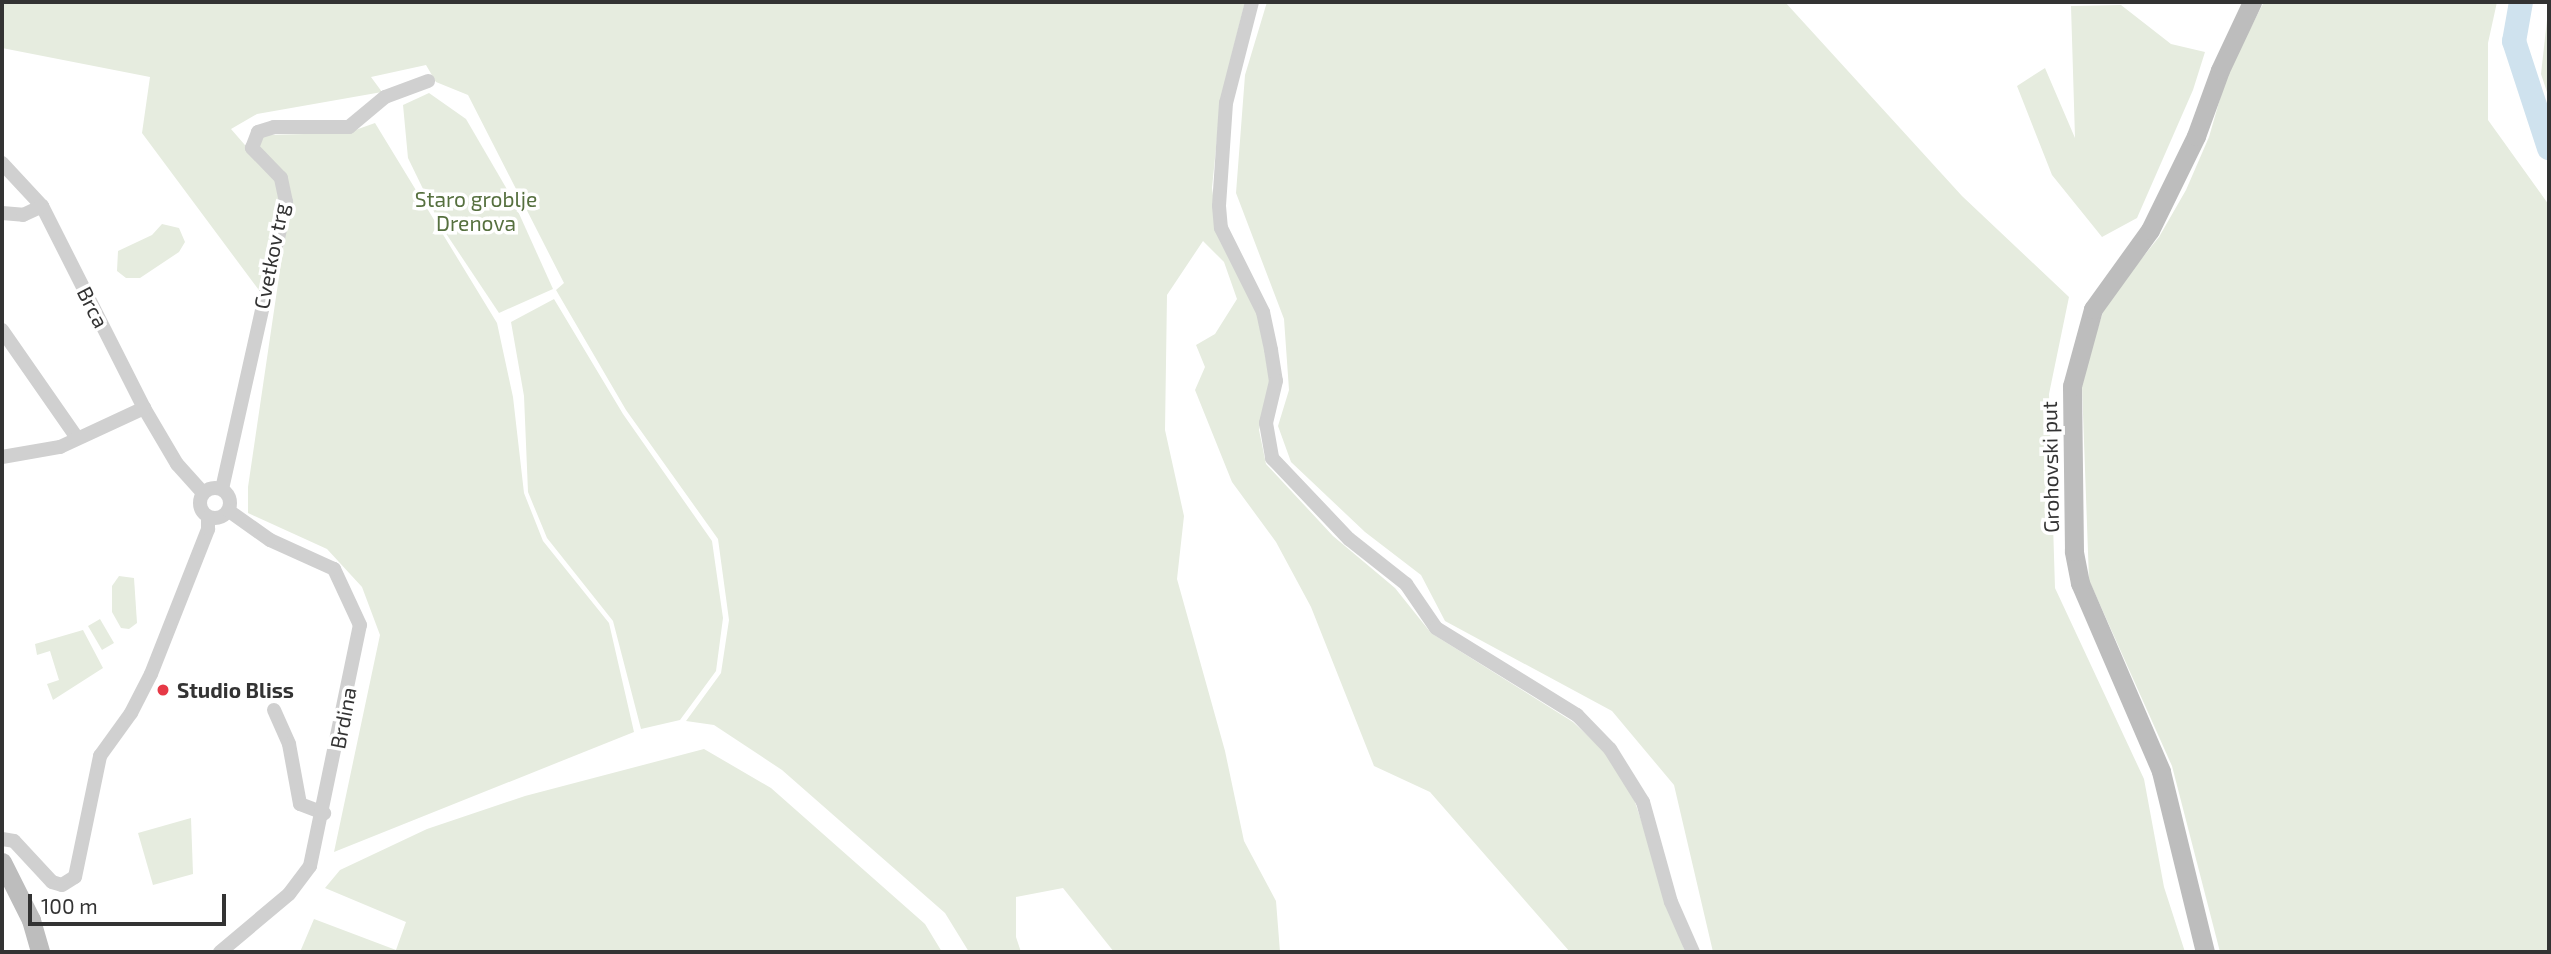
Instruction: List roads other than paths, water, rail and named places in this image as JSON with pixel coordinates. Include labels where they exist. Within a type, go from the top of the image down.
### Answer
[{"type":"main road","name":"Grohovski put","points":[[2206,952],[2161,771],[2080,583],[2074,551],[2071,386],[2093,309],[2156,219],[2252,2]]},
{"type":"main road","points":[[2,862],[32,920],[40,952]]},
{"type":"street","points":[[1252,2],[1226,103],[1219,206],[1221,228],[1263,312],[1272,350],[1276,382],[1266,424],[1272,458],[1349,539],[1406,584],[1436,628],[1577,715],[1610,749],[1643,802],[1671,902],[1693,952]]},
{"type":"street","name":"Cvetkov trg","points":[[222,489],[286,202],[281,178],[252,148],[258,132],[274,127],[349,127],[385,97],[428,81]]},
{"type":"street","name":"Brca","points":[[2,163],[42,206],[144,408],[177,464],[203,493]]},
{"type":"street","points":[[2,213],[23,215],[42,206]]},
{"type":"street","points":[[2,330],[78,438]]},
{"type":"street","points":[[2,457],[60,447],[144,408]]},
{"type":"street","points":[[2,839],[14,841],[40,873],[62,884],[75,877],[80,865],[100,756],[131,713],[151,674],[208,529],[208,517],[200,509],[203,493],[222,489],[230,499],[229,511],[223,516],[208,517]]},
{"type":"street","name":"Brdina","points":[[220,952],[289,894],[310,866],[324,813],[360,625],[334,569],[270,540],[229,511]]},
{"type":"street","points":[[274,710],[289,744],[300,804],[324,813]]},
{"type":"waterway","points":[[2521,2],[2514,41],[2549,148]]},
{"type":"place","name":"Studio Bliss","points":[[163,690]]},
{"type":"park label","name":"Staro groblje Drenova","points":[[476,211]]}]
